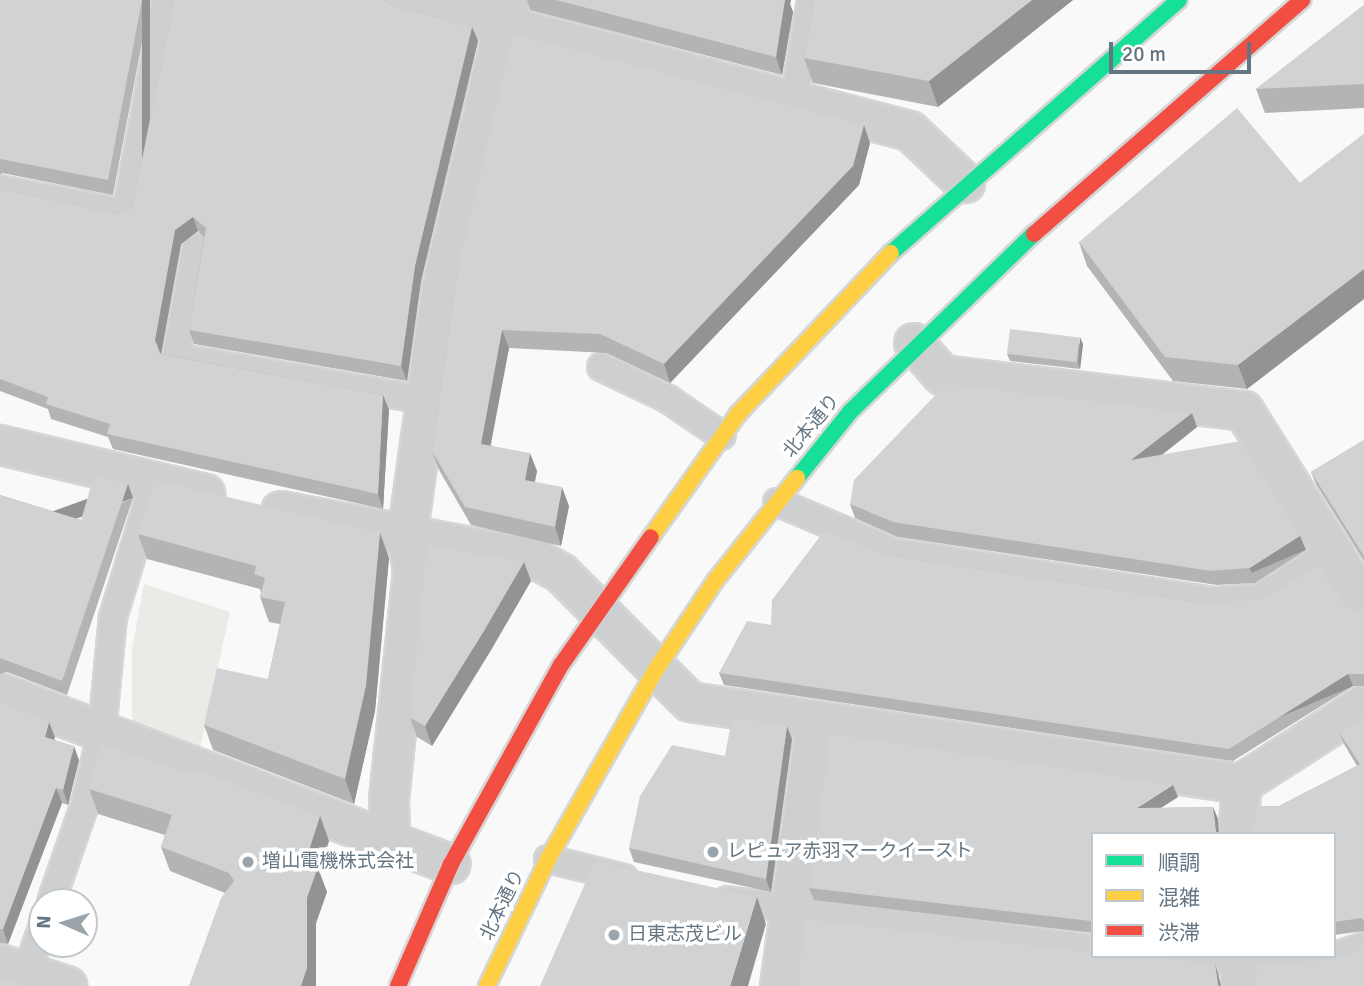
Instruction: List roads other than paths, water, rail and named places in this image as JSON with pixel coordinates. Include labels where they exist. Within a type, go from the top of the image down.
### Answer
[{"type":"highway","points":[[398,986],[451,864],[597,610],[722,436],[808,336],[965,183],[1179,0]]},
{"type":"highway","name":"北本通り","points":[[487,986],[548,859],[657,668],[776,502],[914,343],[1301,0]]},
{"type":"street","points":[[406,0],[507,14],[794,100],[909,131],[965,183]]},
{"type":"street","points":[[390,841],[389,799],[413,569],[407,538],[442,286],[507,14]]},
{"type":"street","points":[[914,343],[942,375],[1244,411],[1330,553],[1364,602]]},
{"type":"street","points":[[0,445],[154,483],[407,538],[537,560],[561,573],[690,702],[816,724],[1241,784],[1364,705]]},
{"type":"street","points":[[0,693],[451,864]]},
{"type":"street","points":[[780,986],[816,724]]},
{"type":"street","points":[[1239,832],[1241,784]]},
{"type":"street","points":[[14,975],[67,986]]},
{"type":"lane","points":[[0,189],[126,213],[166,0]]},
{"type":"lane","points":[[794,100],[811,0]]},
{"type":"lane","points":[[196,247],[176,357],[426,400]]},
{"type":"lane","points":[[601,367],[668,399],[722,436]]},
{"type":"lane","points":[[55,888],[102,731],[113,617],[154,483]]},
{"type":"lane","points":[[776,502],[894,552],[1216,601],[1260,598],[1330,553]]},
{"type":"lane","points":[[548,859],[645,883]]},
{"type":"lane","points":[[697,894],[791,913],[1091,949]]},
{"type":"lane","points":[[1336,955],[1364,946]]},
{"type":"lane","points":[[14,975],[28,952]]},
{"type":"lane","points":[[1184,958],[1241,968],[1318,958]]},
{"type":"place","name":"レピュア赤羽マークイースト","points":[[713,852]]},
{"type":"place","name":"増山電機株式会社","points":[[248,862]]},
{"type":"place","name":"日東志茂ビル","points":[[614,935]]}]
